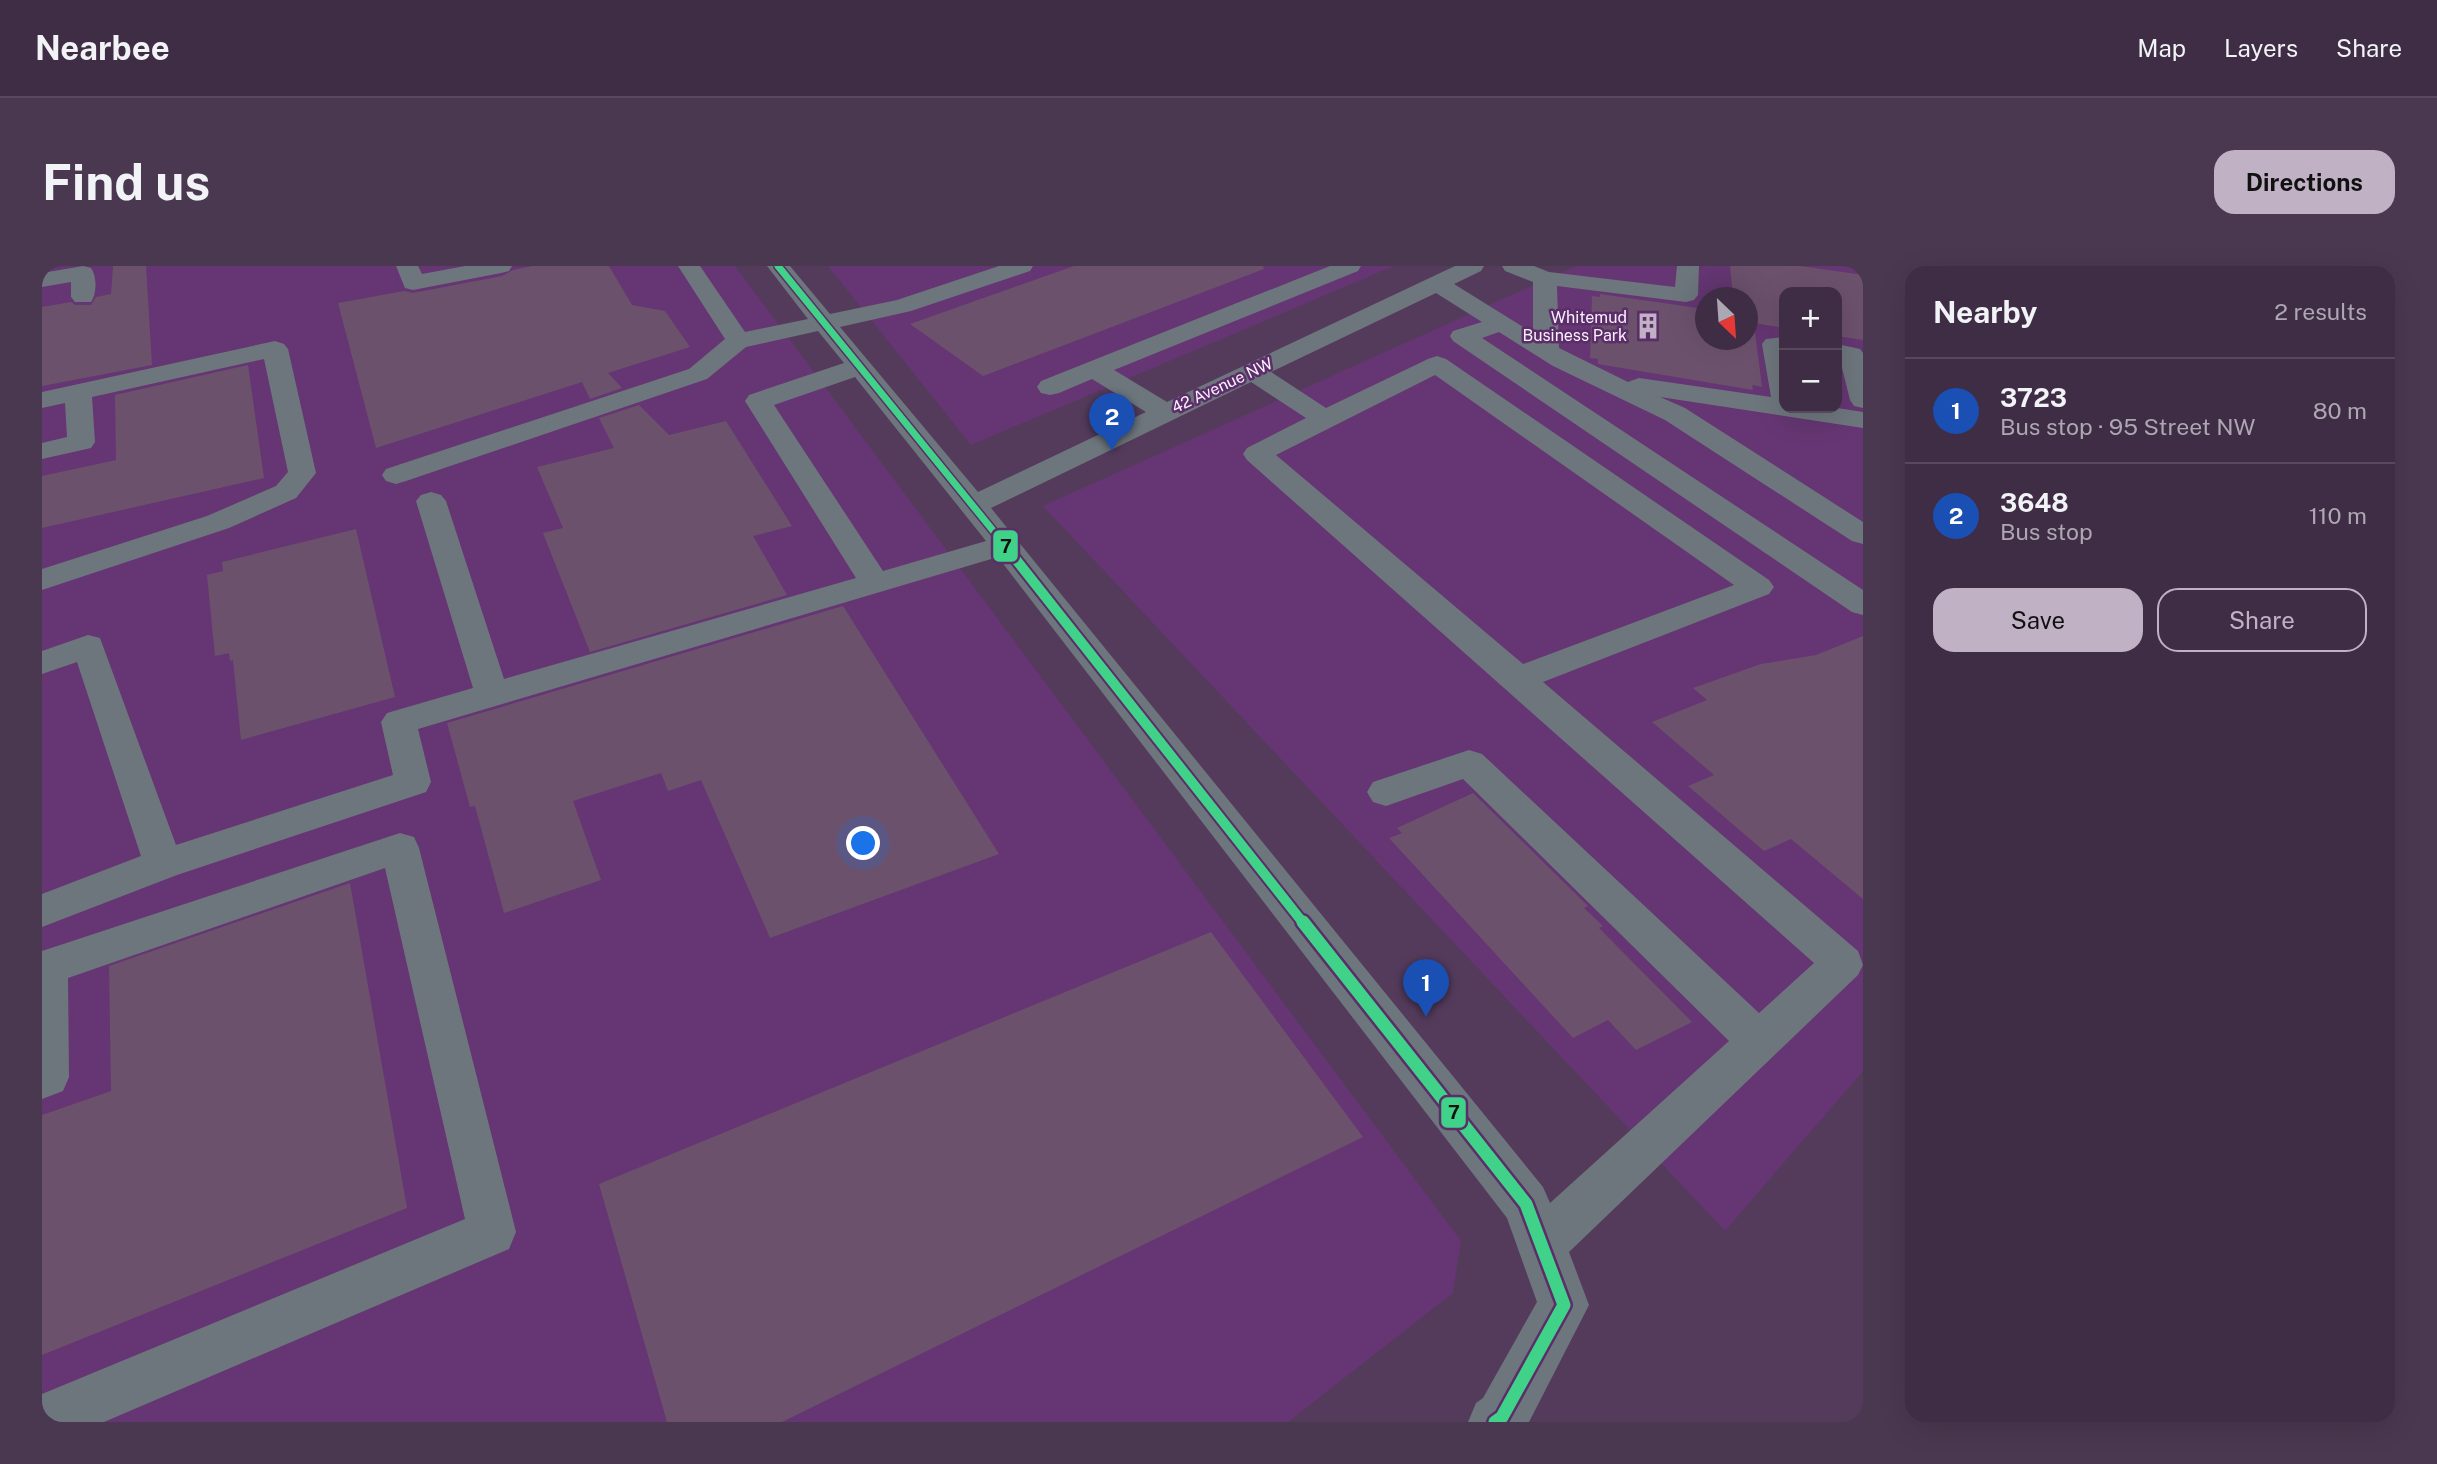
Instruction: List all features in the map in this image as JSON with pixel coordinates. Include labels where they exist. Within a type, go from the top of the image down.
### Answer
[{"type":"street","points":[[407,266],[413,283],[501,266]]},
{"type":"street","points":[[688,266],[738,341]]},
{"type":"street","points":[[778,266],[973,505],[1526,1204],[1564,1305],[1502,1417],[1495,1422]]},
{"type":"street","points":[[396,475],[698,374],[738,341],[903,306],[1022,266]]},
{"type":"street","points":[[1050,387],[1350,266]]},
{"type":"street","name":"42 Avenue NW","points":[[973,505],[1251,371],[1432,276],[1473,266]]},
{"type":"street","points":[[1513,266],[1545,278],[1686,295],[1688,266]]},
{"type":"street","points":[[42,280],[83,273],[83,298]]},
{"type":"street","points":[[1432,276],[1500,324],[1546,352],[1675,414],[1863,535]]},
{"type":"street","points":[[1545,278],[1546,352]]},
{"type":"street","points":[[1500,324],[1462,336],[1863,605]]},
{"type":"street","points":[[1779,344],[1775,344],[1779,368]]},
{"type":"street","points":[[42,400],[275,349],[302,472],[286,492],[218,522],[42,580]]},
{"type":"street","points":[[1842,353],[1851,354],[1863,400]]},
{"type":"street","points":[[1518,679],[1758,587],[1437,363],[1257,454],[1843,963],[1541,1244]]},
{"type":"street","points":[[859,367],[758,401],[875,583]]},
{"type":"street","points":[[1094,369],[1164,412]]},
{"type":"street","points":[[1251,371],[1325,419]]},
{"type":"street","points":[[1603,380],[1779,406]]},
{"type":"street","points":[[42,451],[81,442],[78,392]]},
{"type":"street","points":[[1820,413],[1863,420]]},
{"type":"street","points":[[431,501],[492,694]]},
{"type":"street","points":[[42,911],[163,864],[412,782],[399,722],[1003,546]]},
{"type":"street","points":[[42,663],[88,646],[163,864]]},
{"type":"street","points":[[1386,792],[1469,763],[1760,1042]]},
{"type":"street","points":[[42,1079],[47,1077],[44,968],[400,848],[492,1232],[42,1421]]},
{"type":"shaded area","points":[[42,266],[735,266],[1461,1241],[1453,1293],[1288,1422],[42,1422]]},
{"type":"shaded area","points":[[828,266],[1394,266],[971,445]]},
{"type":"shaded area","points":[[1576,266],[1863,266],[1863,1071],[1725,1231],[1043,506]]},
{"type":"building","points":[[113,266],[146,266],[152,365],[42,386],[42,307],[71,302],[75,305],[91,305],[96,297],[111,294]]},
{"type":"building","points":[[532,266],[609,266],[632,305],[665,311],[690,347],[608,373],[622,388],[590,399],[582,382],[376,448],[338,303],[404,291],[413,293],[502,276],[513,270]]},
{"type":"building","points":[[1074,266],[1263,266],[1264,269],[983,376],[910,324]]},
{"type":"building","name":"Whitemud Business Park","points":[[1730,266],[1800,266],[1863,275],[1863,340],[1842,337],[1842,287],[1779,287],[1779,327],[1758,324],[1758,287],[1732,287]]},
{"type":"building","name":"Whitemud Business Park","points":[[1600,294],[1695,308],[1695,350],[1757,350],[1762,387],[1752,385],[1753,390],[1598,364],[1598,359],[1590,358],[1592,296],[1600,297]]},
{"type":"building","points":[[248,365],[264,478],[42,528],[42,476],[116,460],[115,395]]},
{"type":"building","points":[[639,405],[669,435],[726,421],[792,526],[753,536],[787,595],[590,652],[543,533],[563,528],[537,467],[614,448],[599,418]]},
{"type":"building","points":[[356,529],[395,697],[241,740],[233,660],[230,661],[229,653],[215,656],[207,575],[223,571],[222,562]]},
{"type":"building","points":[[843,606],[999,854],[770,938],[701,780],[668,791],[661,773],[573,801],[601,880],[504,913],[475,806],[470,807],[447,723]]},
{"type":"building","points":[[1863,636],[1863,899],[1791,839],[1764,851],[1688,786],[1714,775],[1652,722],[1707,700],[1693,688],[1761,664],[1816,655]]},
{"type":"building","points":[[1473,793],[1588,906],[1584,908],[1603,926],[1599,928],[1692,1022],[1636,1050],[1608,1020],[1573,1038],[1389,838],[1402,833],[1397,828]]},
{"type":"building","points":[[350,883],[407,1208],[42,1355],[42,1115],[111,1091],[109,966]]},
{"type":"building","points":[[1211,932],[1363,1137],[782,1422],[667,1422],[599,1184]]},
{"type":"transit line","name":"7","points":[[778,266],[973,505],[1526,1204],[1564,1305],[1502,1417],[1495,1422]]},
{"type":"place","name":"Whitemud Business Park","points":[[1648,326]]},
{"type":"place","name":"3648","points":[[1112,451]]},
{"type":"place","name":"3723","points":[[1426,1017]]}]
